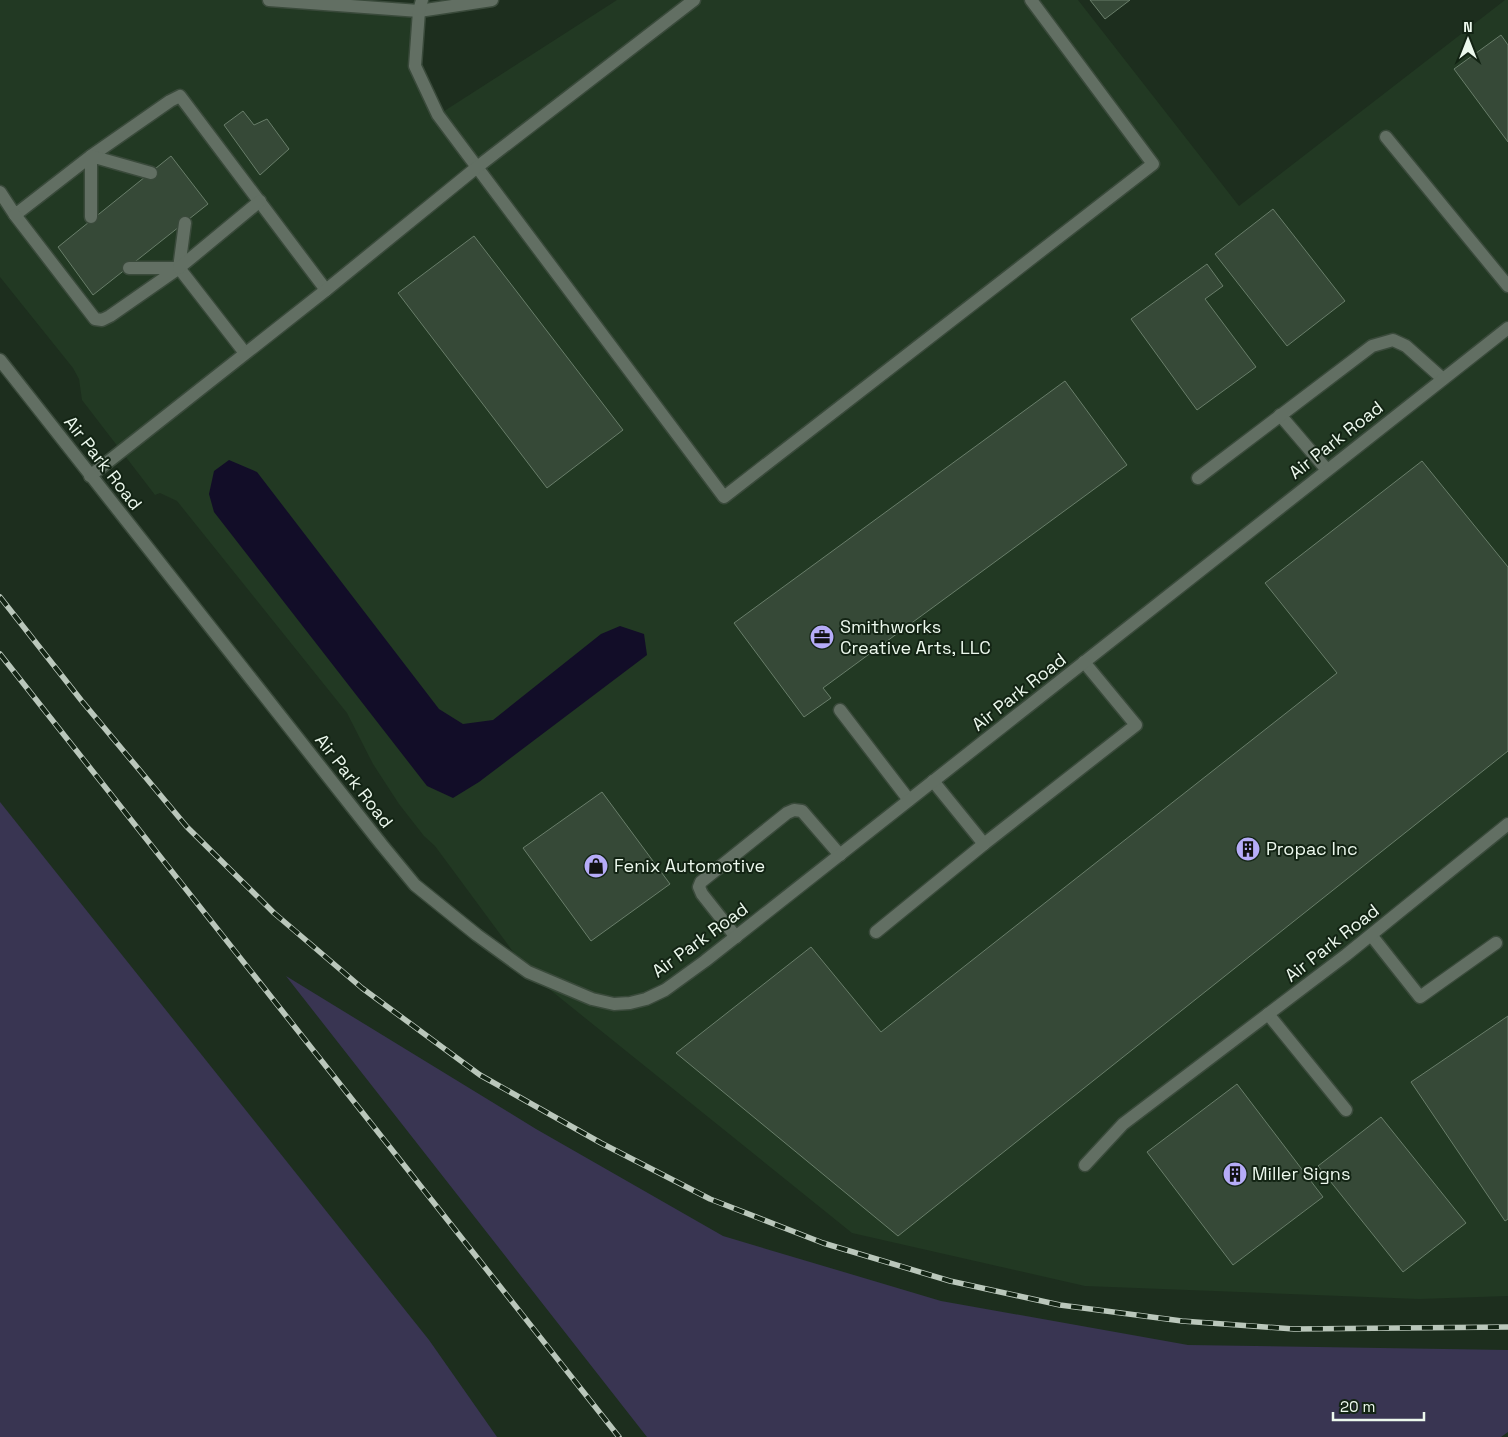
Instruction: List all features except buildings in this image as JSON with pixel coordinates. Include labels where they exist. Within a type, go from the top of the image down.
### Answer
[{"type":"street","points":[[268,0],[420,6],[492,0]]},
{"type":"street","points":[[90,476],[326,290],[476,168],[694,0]]},
{"type":"street","points":[[420,6],[415,66],[438,115],[724,497],[1153,164],[1031,0]]},
{"type":"street","points":[[15,215],[91,156],[180,96],[326,290]]},
{"type":"street","points":[[1386,137],[1508,286]]},
{"type":"street","points":[[91,156],[151,173]]},
{"type":"street","points":[[91,156],[91,217]]},
{"type":"street","points":[[0,192],[15,215],[95,319],[102,320],[179,268],[260,201]]},
{"type":"street","points":[[185,223],[179,268],[245,353]]},
{"type":"street","points":[[129,268],[179,268]]},
{"type":"street","name":"Air Park Road","points":[[0,360],[415,885],[528,972],[592,999],[614,1004],[646,999],[665,990],[705,962],[1508,328]]},
{"type":"street","points":[[1198,478],[1372,346],[1393,340],[1406,346],[1443,378]]},
{"type":"street","points":[[1280,415],[1327,470]]},
{"type":"street","points":[[876,932],[984,844],[1136,725],[1084,662]]},
{"type":"street","points":[[840,710],[910,800]]},
{"type":"street","points":[[933,781],[984,844]]},
{"type":"street","points":[[736,937],[702,894],[699,887],[701,882],[787,813],[794,810],[802,811],[840,855]]},
{"type":"street","name":"Air Park Road","points":[[1086,1164],[1123,1124],[1372,935],[1508,824]]},
{"type":"street","points":[[1372,935],[1420,997],[1496,943]]},
{"type":"street","points":[[1268,1014],[1346,1110]]},
{"type":"shaded area","points":[[0,0],[269,0],[419,11],[415,66],[438,115],[617,0],[1078,0],[1239,206],[1505,0],[1508,0],[1508,1296],[1419,1299],[1085,1286],[852,1233],[528,972],[435,846],[424,836],[399,804],[373,764],[347,713],[177,501],[160,493],[155,495],[82,400],[79,379],[73,368],[0,277]]},
{"type":"shaded area","points":[[229,460],[257,472],[439,709],[463,724],[493,720],[601,634],[620,626],[644,634],[647,655],[479,782],[453,798],[427,786],[214,512],[209,494],[214,471]]},
{"type":"shaded area","points":[[0,802],[429,1340],[497,1437],[0,1437]]},
{"type":"shaded area","points":[[286,976],[536,1129],[723,1236],[941,1301],[1188,1345],[1508,1350],[1508,1432],[1501,1437],[647,1437]]},
{"type":"railway","points":[[0,597],[81,700],[187,827],[274,913],[362,988],[480,1075],[601,1143],[710,1199],[823,1243],[950,1281],[1060,1305],[1182,1321],[1294,1329],[1508,1327]]},
{"type":"railway","points":[[0,654],[619,1437]]},
{"type":"place","name":"Smithworks Creative Arts, LLC","points":[[822,637]]},
{"type":"place","name":"Propac Inc","points":[[1248,849]]},
{"type":"place","name":"Fenix Automotive","points":[[596,866]]},
{"type":"place","name":"Miller Signs","points":[[1235,1174]]}]
